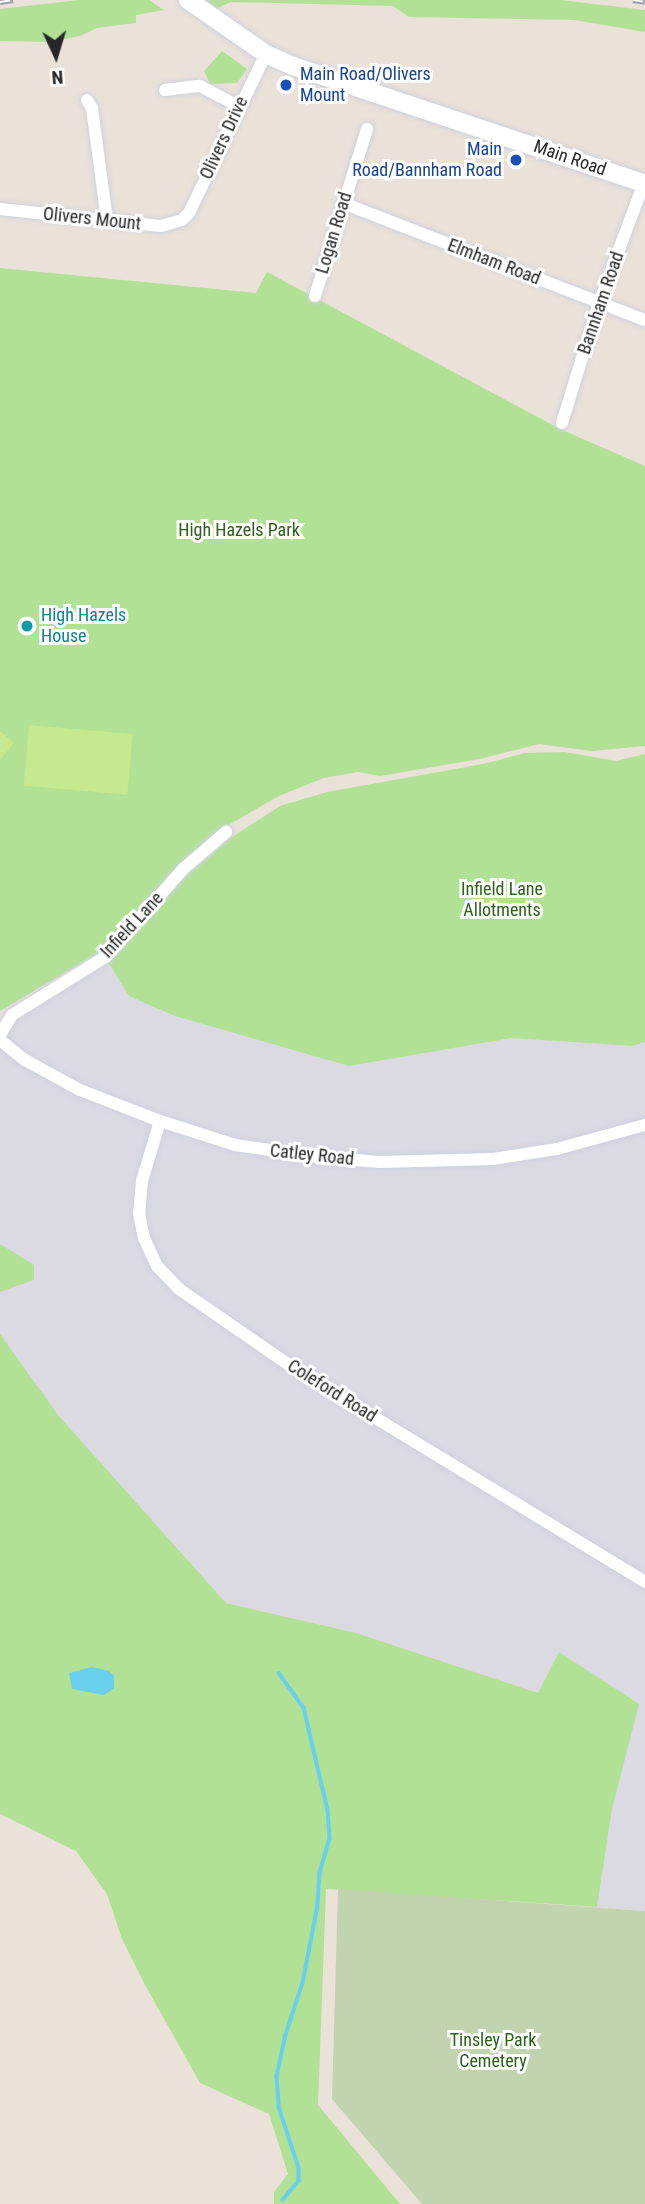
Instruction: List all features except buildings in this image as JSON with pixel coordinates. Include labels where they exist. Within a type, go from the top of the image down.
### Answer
[{"type":"main road","name":"Main Road","points":[[188,0],[266,54],[293,66],[645,183]]},
{"type":"street","name":"Olivers Drive","points":[[182,220],[189,213],[238,106],[266,54]]},
{"type":"street","points":[[165,90],[200,86],[238,106]]},
{"type":"street","points":[[87,100],[92,108],[107,220]]},
{"type":"street","name":"Logan Road","points":[[315,296],[367,130]]},
{"type":"street","name":"Bannham Road","points":[[562,423],[599,303],[645,183]]},
{"type":"street","name":"Elmham Road","points":[[343,203],[645,320]]},
{"type":"street","name":"Olivers Mount","points":[[0,209],[161,226],[182,220]]},
{"type":"street","name":"Infield Lane","points":[[0,1037],[12,1015],[105,957],[183,869],[226,832]]},
{"type":"street","name":"Catley Road","points":[[0,1037],[25,1060],[80,1090],[160,1121],[235,1145],[318,1157],[392,1162],[492,1159],[557,1149],[645,1125]]},
{"type":"street","name":"Coleford Road","points":[[160,1121],[142,1181],[139,1213],[144,1238],[157,1266],[179,1289],[295,1369],[645,1582]]},
{"type":"shaded area","points":[[108,962],[129,996],[349,1066],[511,1038],[633,1046],[645,1042],[645,1911],[597,1907],[612,1809],[559,1652],[538,1693],[356,1633],[226,1603],[58,1415],[0,1334],[0,1292],[34,1280],[33,1265],[0,1244],[0,1024],[19,1020]]},
{"type":"green space","points":[[79,0],[149,0],[164,10],[136,15],[136,23],[97,28],[80,36],[49,42],[0,41],[0,9]]},
{"type":"green space","points":[[204,0],[560,0],[645,10],[645,32],[574,20],[409,17],[393,6],[230,2],[216,9]]},
{"type":"green space","points":[[222,51],[247,69],[237,83],[210,84],[204,71]]},
{"type":"green space","name":"High Hazels Park","points":[[0,268],[256,293],[267,272],[560,429],[645,466],[645,746],[592,751],[539,744],[480,759],[380,776],[358,772],[324,778],[279,796],[218,831],[133,922],[100,952],[0,1011]]},
{"type":"green space","points":[[29,725],[133,734],[127,795],[24,786]]},
{"type":"green space","points":[[0,731],[14,743],[0,760]]},
{"type":"green space","name":"Infield Lane Allotments","points":[[565,752],[616,761],[645,754],[645,1042],[633,1046],[511,1038],[349,1066],[175,1016],[129,996],[108,962],[189,873],[232,837],[280,806],[327,792],[483,764],[525,753]]},
{"type":"green space","points":[[0,1244],[34,1265],[34,1280],[0,1292]]},
{"type":"green space","points":[[0,1334],[58,1415],[226,1603],[356,1633],[538,1693],[559,1652],[639,1704],[612,1809],[597,1907],[326,1889],[318,2105],[400,2204],[274,2204],[274,2192],[288,2174],[269,2114],[200,2083],[122,1939],[107,1894],[76,1851],[0,1814]]},
{"type":"green space","name":"Tinsley Park Cemetery","points":[[338,1889],[645,1911],[645,2204],[422,2204],[332,2099]]},
{"type":"water","points":[[92,1667],[109,1671],[114,1676],[114,1688],[104,1695],[72,1689],[69,1673]]},
{"type":"waterway","points":[[279,1673],[304,1708],[328,1810],[330,1838],[320,1874],[318,1906],[303,1983],[286,2035],[277,2076],[279,2107],[299,2168],[299,2181],[283,2200]]},
{"type":"railway","points":[[0,2],[13,0]]},
{"type":"railway","points":[[633,0],[645,2]]},
{"type":"place","name":"Main Road/Olivers Mount","points":[[286,85]]},
{"type":"place","name":"Main Road/Bannham Road","points":[[516,160]]},
{"type":"place","name":"High Hazels House","points":[[27,626]]}]
